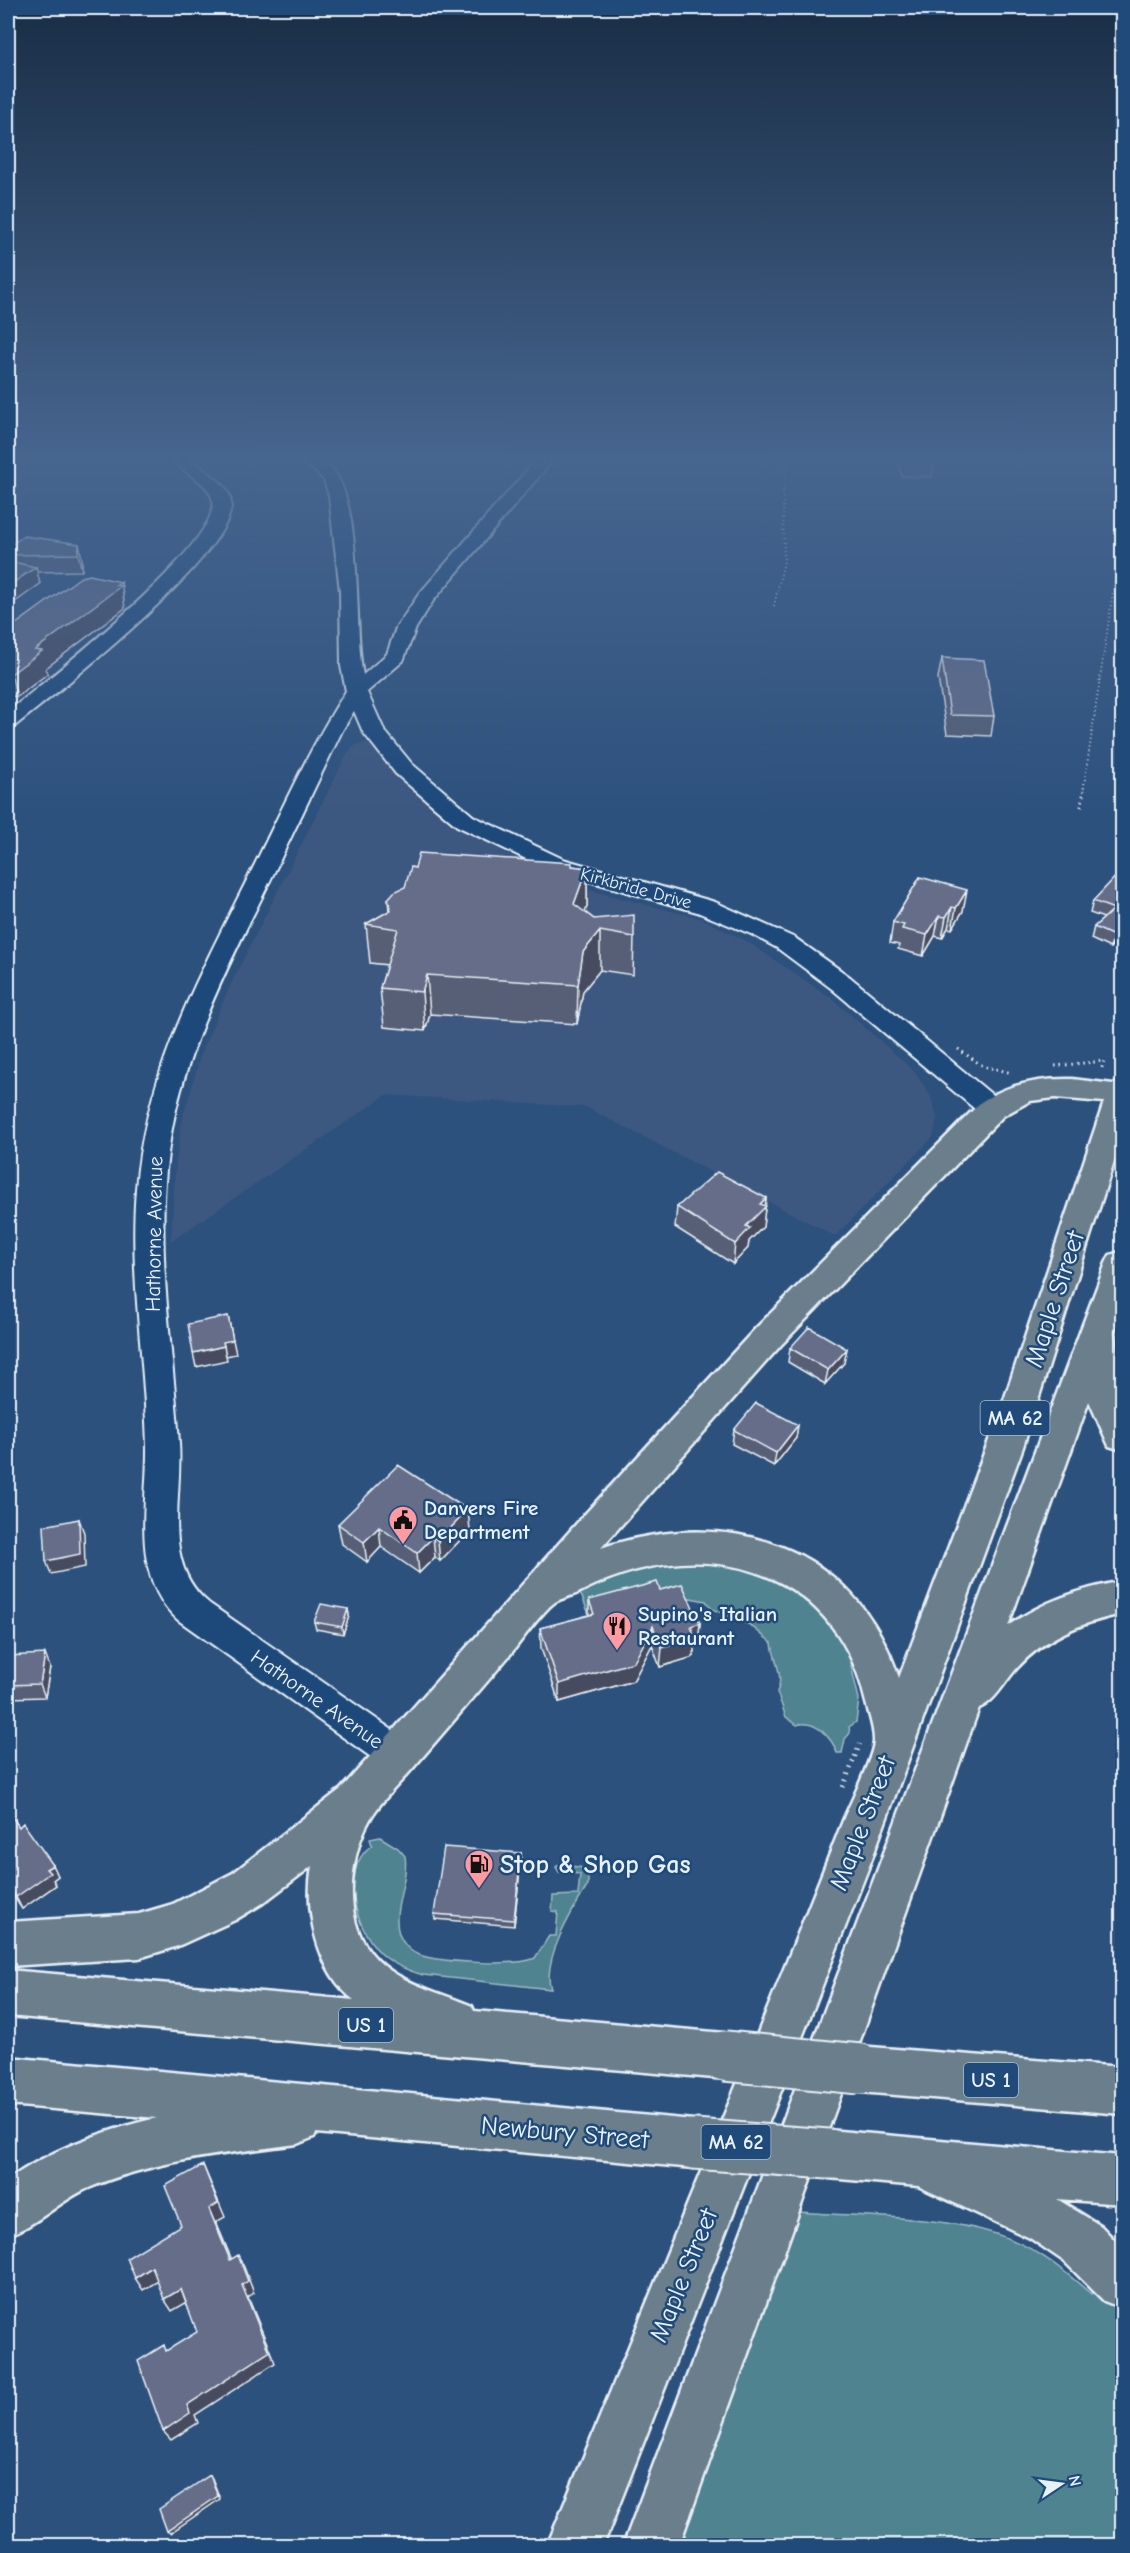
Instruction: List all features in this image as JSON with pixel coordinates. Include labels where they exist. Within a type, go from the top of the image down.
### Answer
[{"type":"main road","points":[[8,1944],[139,1936],[178,1924],[219,1905],[248,1888],[314,1839],[356,1803],[527,1607],[801,1302],[992,1109],[1016,1095],[1043,1089],[1082,1088],[1122,1093]]},
{"type":"main road","name":"Maple Street","points":[[575,2546],[894,1738],[1005,1446],[1122,1093]]},
{"type":"main road","name":"MA 62","points":[[651,2546],[1122,1263]]},
{"type":"main road","points":[[1100,1323],[1100,1373],[1106,1397],[1122,1436]]},
{"type":"main road","points":[[527,1607],[557,1585],[597,1564],[656,1547],[713,1545],[764,1556],[812,1581],[841,1606],[852,1620],[876,1664],[894,1738]]},
{"type":"main road","points":[[944,1746],[983,1678],[1020,1638],[1050,1618],[1090,1603],[1122,1598]]},
{"type":"main road","points":[[356,1803],[337,1846],[330,1874],[330,1906],[336,1935],[350,1961],[368,1982],[404,2001],[443,2018],[513,2037]]},
{"type":"main road","name":"US 1","points":[[8,1993],[1122,2091]]},
{"type":"main road","name":"Newbury Street","points":[[8,2081],[694,2144],[1122,2180]]},
{"type":"main road","points":[[8,2210],[49,2182],[106,2155],[211,2132],[354,2112]]},
{"type":"main road","points":[[918,2162],[976,2191],[1028,2209],[1048,2220],[1083,2244],[1122,2283]]},
{"type":"street","points":[[8,722],[171,579]]},
{"type":"street","name":"Kirkbride Drive","points":[[348,579],[351,666],[356,692],[374,732],[393,756],[465,821],[555,864],[686,901],[768,933],[823,969],[992,1109]]},
{"type":"street","name":"Hathorne Avenue","points":[[398,1755],[197,1615],[179,1599],[167,1577],[162,1556],[163,1444],[154,1354],[150,1252],[152,1180],[154,1152],[175,1063],[204,986],[331,731],[356,692],[389,666],[396,657],[406,628],[416,612],[444,579]]},
{"type":"path","points":[[774,606],[780,579]]},
{"type":"path","points":[[1081,807],[1115,579]]},
{"type":"shaded area","points":[[369,742],[425,799],[504,853],[584,889],[702,919],[746,941],[831,998],[913,1070],[930,1095],[937,1117],[933,1137],[835,1236],[586,1107],[386,1095],[171,1241],[176,1162],[182,1121],[202,1051],[229,988],[347,754],[356,745]]},
{"type":"green space","points":[[739,1560],[819,1603],[853,1657],[851,1666],[859,1699],[856,1722],[849,1727],[850,1733],[845,1739],[842,1753],[837,1753],[827,1736],[816,1727],[797,1725],[786,1717],[777,1692],[780,1680],[772,1643],[750,1625],[712,1609],[706,1601],[690,1598],[591,1619],[577,1591],[636,1564]]},
{"type":"green space","points":[[380,1837],[398,1848],[405,1856],[405,1875],[397,1915],[400,1937],[414,1953],[426,1957],[494,1963],[526,1961],[535,1958],[549,1936],[556,1936],[558,1912],[552,1911],[553,1896],[578,1895],[580,1874],[559,1872],[556,1867],[560,1864],[583,1868],[588,1875],[588,1885],[567,1921],[554,1950],[549,1977],[551,1989],[423,1975],[403,1968],[385,1957],[375,1947],[359,1918],[354,1902],[353,1886],[355,1870],[361,1856],[372,1845],[370,1839]]},
{"type":"green space","points":[[798,2212],[904,2218],[984,2230],[1019,2243],[1041,2255],[1091,2294],[1097,2286],[1122,2314],[1122,2545],[678,2546]]},
{"type":"building","points":[[8,579],[18,579],[8,586]]},
{"type":"building","points":[[78,579],[108,579],[121,582],[116,585],[121,586],[35,650],[42,651],[11,674],[8,673],[8,630]]},
{"type":"building","points":[[942,658],[984,660],[994,716],[950,715]]},
{"type":"building","points":[[419,853],[572,863],[572,866],[587,868],[574,904],[594,919],[634,915],[634,937],[600,931],[583,952],[578,985],[427,975],[422,992],[380,988],[398,929],[366,924],[391,910],[388,899],[394,892],[405,887],[411,867],[415,868]]},
{"type":"building","points":[[1119,873],[1122,875],[1122,926],[1114,936],[1094,927],[1114,909],[1093,901]]},
{"type":"building","points":[[920,877],[967,890],[956,908],[952,907],[946,917],[939,916],[927,935],[902,929],[904,925],[893,922]]},
{"type":"building","points":[[717,1172],[766,1198],[760,1204],[766,1206],[746,1226],[750,1228],[735,1244],[677,1207]]},
{"type":"building","points":[[228,1316],[233,1340],[223,1342],[224,1346],[193,1353],[188,1324]]},
{"type":"building","points":[[809,1327],[847,1349],[828,1370],[790,1348]]},
{"type":"building","points":[[756,1403],[798,1425],[776,1453],[734,1430]]},
{"type":"building","points":[[398,1465],[468,1510],[438,1541],[433,1537],[417,1553],[379,1527],[364,1542],[338,1524]]},
{"type":"building","points":[[79,1519],[80,1554],[46,1561],[44,1526]]},
{"type":"building","name":"Supino's Italian Restaurant","points":[[657,1582],[660,1590],[682,1584],[700,1623],[691,1626],[695,1638],[662,1648],[653,1626],[634,1662],[559,1684],[540,1628],[594,1614],[589,1600]]},
{"type":"building","points":[[321,1604],[348,1609],[342,1627],[314,1622]]},
{"type":"building","points":[[45,1654],[40,1684],[8,1685],[8,1656]]},
{"type":"building","points":[[8,1811],[19,1827],[23,1823],[53,1865],[46,1869],[50,1873],[16,1897],[8,1885]]},
{"type":"building","name":"Stop & Shop Gas","points":[[444,1847],[521,1853],[514,1920],[434,1914]]},
{"type":"building","points":[[203,2165],[218,2203],[209,2209],[230,2260],[238,2255],[248,2281],[242,2285],[269,2352],[187,2405],[190,2413],[163,2431],[138,2361],[164,2345],[166,2351],[197,2332],[181,2289],[164,2299],[152,2267],[135,2278],[127,2258],[181,2225],[165,2186]]},
{"type":"building","points":[[210,2475],[218,2496],[167,2531],[159,2509]]},
{"type":"place","name":"Danvers Fire Department","points":[[403,1546]]},
{"type":"place","name":"Supino's Italian Restaurant","points":[[617,1652]]},
{"type":"place","name":"Stop & Shop Gas","points":[[479,1890]]}]
